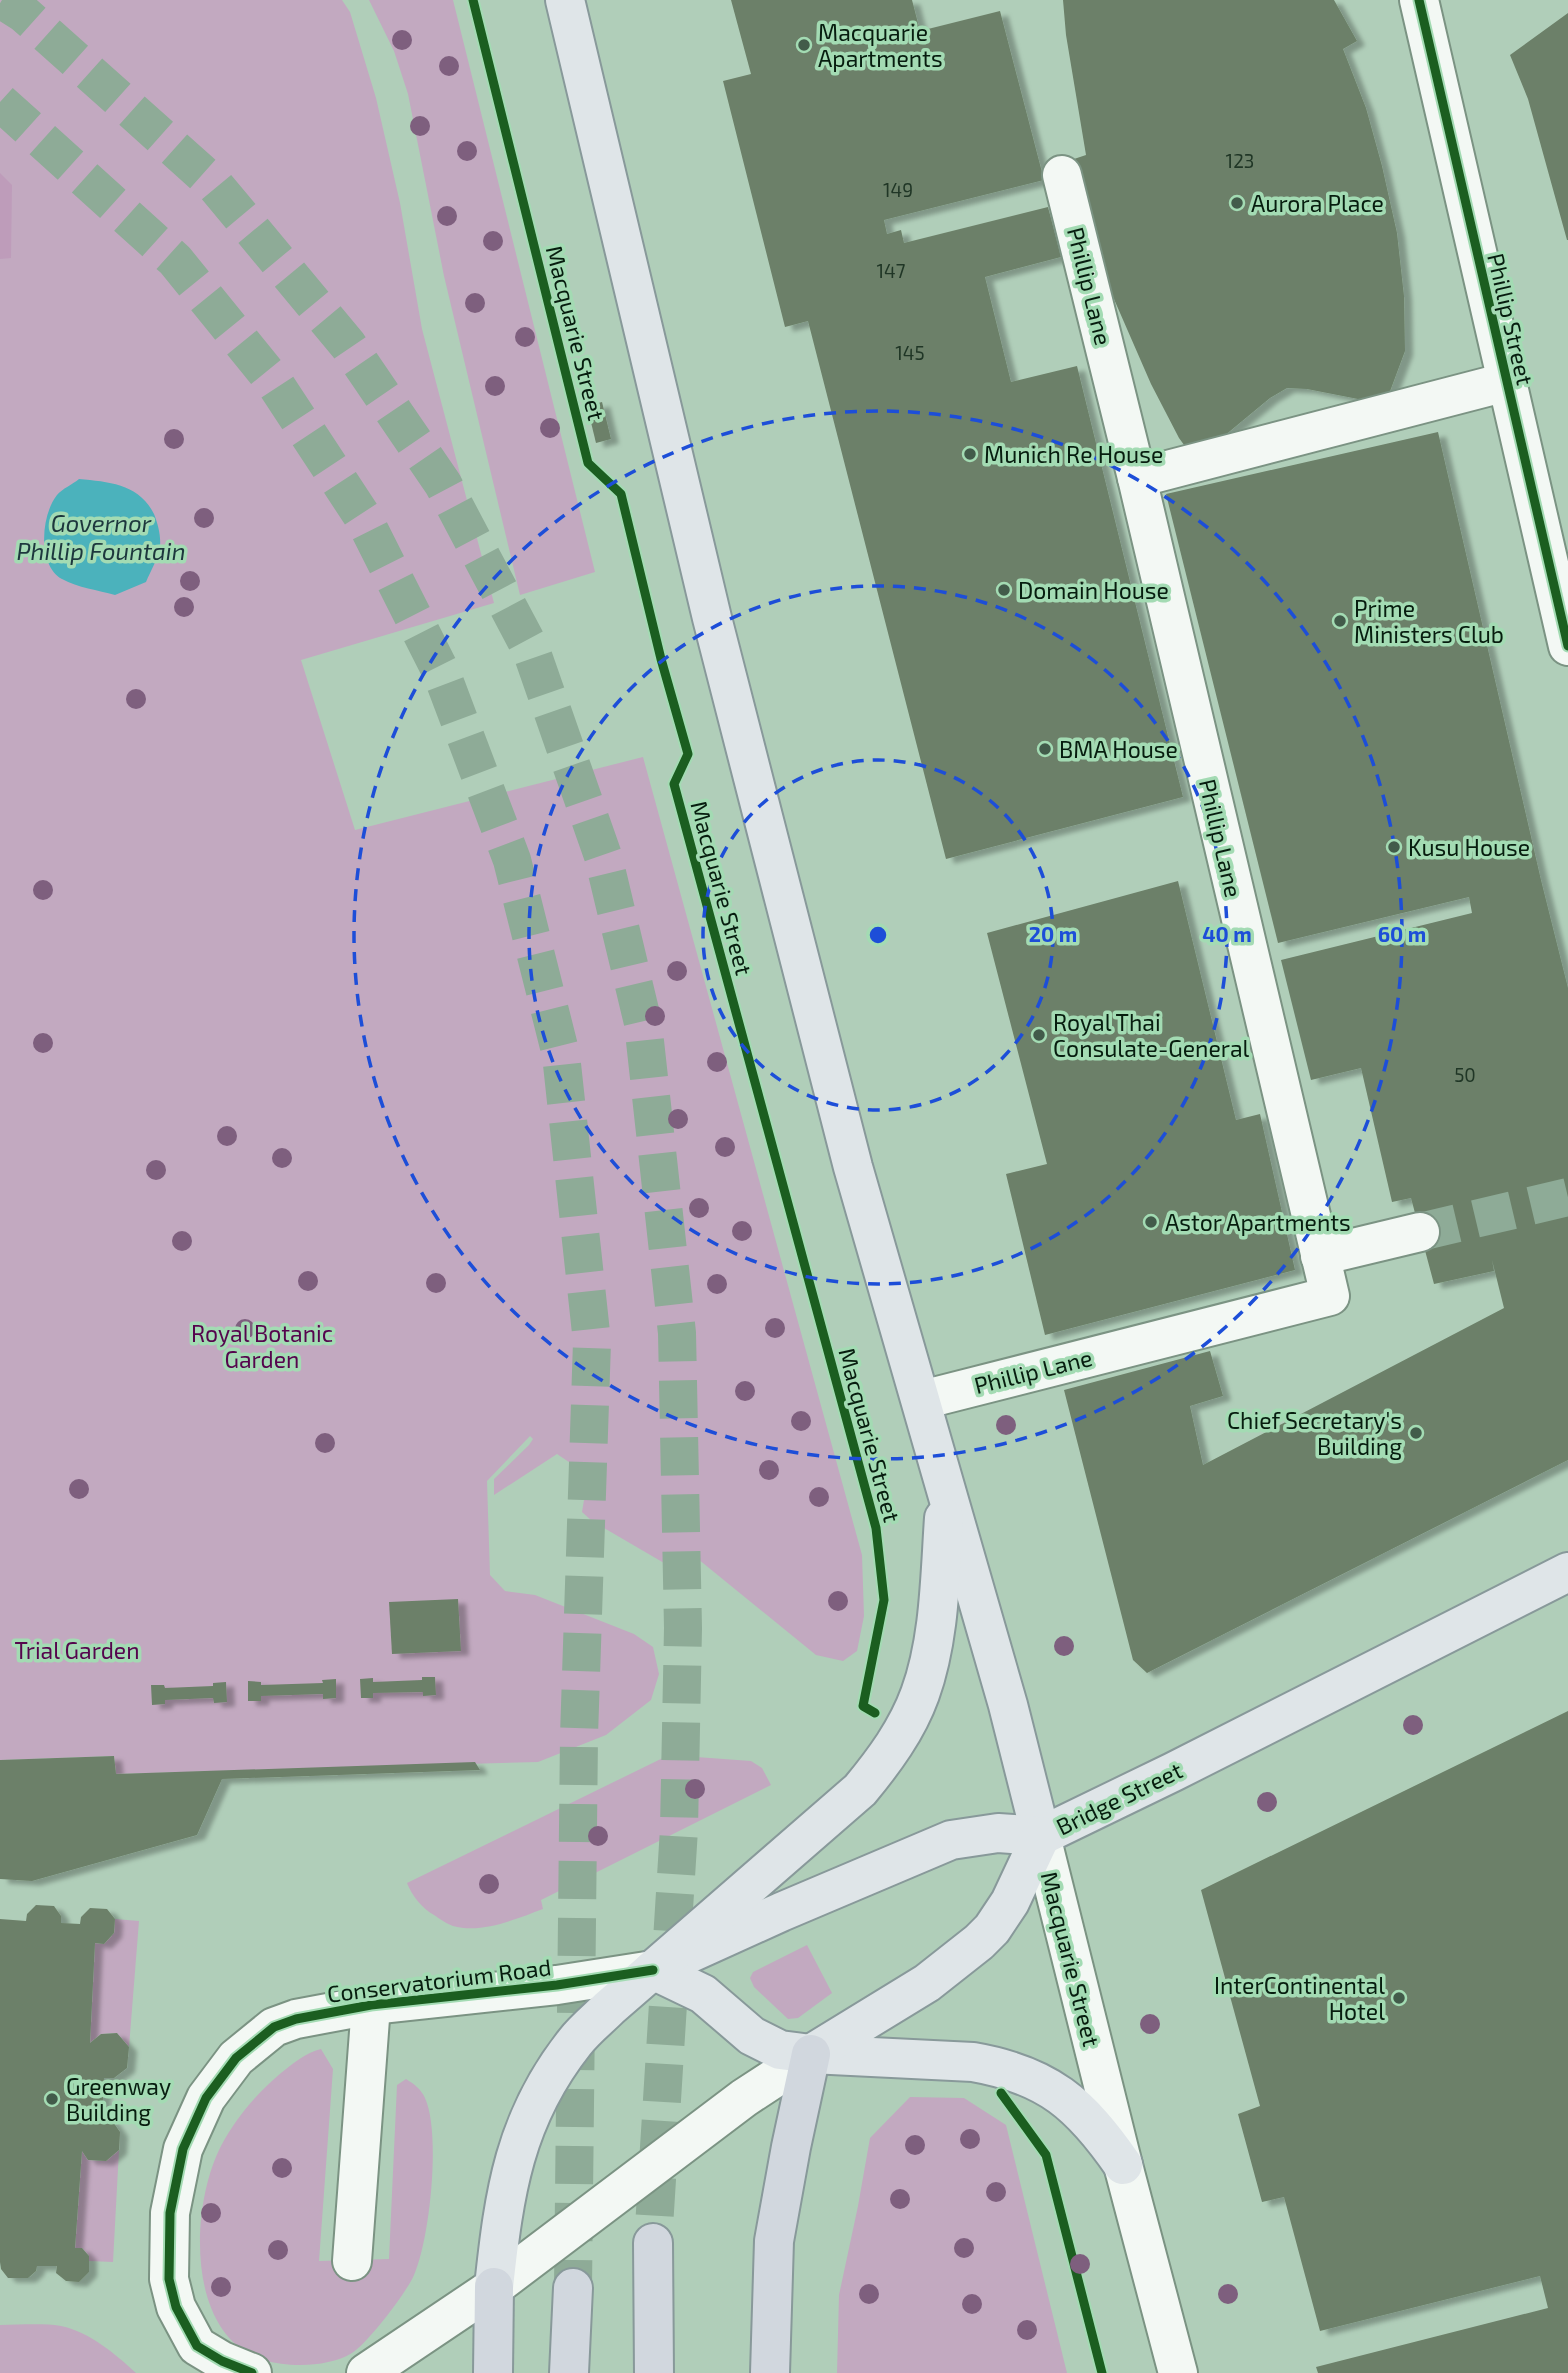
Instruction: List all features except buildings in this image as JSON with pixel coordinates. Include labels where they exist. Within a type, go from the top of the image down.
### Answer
[{"type":"highway","points":[[771,2373],[774,2241],[811,2054]]},
{"type":"highway","points":[[653,2243],[654,2373]]},
{"type":"highway","points":[[493,2373],[494,2287]]},
{"type":"highway","points":[[569,2373],[573,2288]]},
{"type":"highway","points":[[652,2325],[664,2373]]},
{"type":"highway","points":[[572,2330],[577,2373]]},
{"type":"main road","name":"Macquarie Street","points":[[565,0],[712,618],[853,1167],[922,1400],[946,1495],[1011,1717],[1041,1836]]},
{"type":"main road","points":[[494,2287],[502,2213],[511,2169],[533,2108],[551,2075],[576,2040],[860,1790],[903,1731],[920,1695],[935,1630],[946,1495]]},
{"type":"main road","name":"Bridge Street","points":[[653,1970],[951,1840],[998,1833],[1041,1836],[1568,1572]]},
{"type":"main road","points":[[811,2054],[927,1983],[979,1942],[992,1929],[1010,1902],[1041,1836]]},
{"type":"main road","points":[[653,1970],[703,1994],[752,2036],[780,2050],[973,2062],[1008,2070],[1042,2084],[1071,2102],[1097,2128],[1123,2165]]},
{"type":"street","name":"Phillip Street","points":[[1419,0],[1568,646]]},
{"type":"street","name":"Phillip Lane","points":[[922,1400],[1329,1296],[1137,478],[1062,175]]},
{"type":"street","points":[[1137,478],[1506,382]]},
{"type":"street","points":[[1320,1256],[1420,1232]]},
{"type":"street","name":"Macquarie Street","points":[[1041,1836],[1178,2373]]},
{"type":"street","name":"Conservatorium Road","points":[[252,2373],[222,2361],[203,2360],[170,2290],[168,2246],[176,2175],[188,2135],[202,2106],[219,2078],[236,2058],[274,2027],[296,2019],[371,2005],[557,1985],[653,1970]]},
{"type":"street","points":[[352,2261],[371,2005]]},
{"type":"street","points":[[366,2373],[494,2287],[744,2098],[811,2054]]},
{"type":"green space","name":"Royal Botanic Garden","points":[[0,0],[342,0],[350,12],[376,98],[400,203],[422,329],[494,603],[301,660],[355,830],[643,757],[862,1555],[864,1616],[857,1651],[843,1661],[816,1655],[698,1559],[697,1565],[688,1574],[676,1570],[592,1521],[582,1512],[584,1500],[600,1483],[557,1454],[494,1495],[494,1479],[529,1445],[533,1439],[530,1436],[487,1481],[490,1575],[505,1591],[535,1595],[634,1634],[653,1647],[659,1674],[651,1700],[606,1735],[538,1762],[116,1774],[114,1756],[0,1760]]},
{"type":"green space","points":[[369,0],[453,0],[595,572],[520,595],[444,276],[408,94],[394,51]]},
{"type":"green space","points":[[669,1755],[751,1761],[762,1768],[771,1785],[541,1900],[543,1909],[499,1924],[476,1928],[451,1925],[425,1909],[409,1888],[407,1883]]},
{"type":"green space","points":[[115,1919],[139,1921],[129,2047],[117,2033],[101,2034],[90,2043],[95,1943],[104,1944],[114,1933]]},
{"type":"green space","points":[[807,1945],[832,1993],[798,2018],[788,2019],[754,1987],[750,1978],[753,1972]]},
{"type":"green space","points":[[321,2049],[333,2069],[319,2261],[389,2259],[397,2085],[406,2079],[421,2092],[430,2114],[432,2186],[425,2237],[414,2275],[376,2329],[359,2348],[343,2358],[309,2365],[285,2364],[264,2360],[238,2346],[220,2325],[208,2298],[201,2266],[200,2234],[211,2171],[221,2146],[240,2116],[281,2073],[305,2056]]},
{"type":"green space","points":[[910,2097],[964,2098],[1006,2125],[1067,2373],[837,2373],[839,2295],[870,2138]]},
{"type":"green space","points":[[119,2150],[113,2262],[89,2261],[89,2256],[82,2248],[75,2248],[82,2151],[88,2160],[106,2161]]},
{"type":"green space","points":[[0,2325],[46,2325],[72,2329],[101,2345],[136,2373],[0,2373]]},
{"type":"shaded area","points":[[0,173],[12,185],[11,258],[0,259]]},
{"type":"water","name":"Governor Phillip Fountain","points":[[79,479],[122,486],[148,504],[157,522],[160,546],[146,582],[115,595],[62,579],[48,563],[44,539],[52,504],[57,495]]},
{"type":"tunnel","points":[[2,0],[24,14],[214,184],[348,345],[443,484],[531,650],[603,856],[643,1023],[677,1333],[683,1628],[679,1829],[653,2243]]},
{"type":"tunnel","points":[[0,102],[175,260],[274,382],[364,519],[441,672],[512,860],[561,1055],[592,1342],[579,1736],[573,2288]]},
{"type":"tunnel","points":[[1420,1232],[1568,1197]]},
{"type":"cycle path","points":[[473,0],[588,463],[621,494],[661,659],[688,754],[674,784],[876,1528],[884,1600],[863,1706],[875,1713]]},
{"type":"cycle path","points":[[1419,0],[1568,646]]},
{"type":"cycle path","points":[[252,2373],[222,2361],[197,2346],[176,2307],[169,2279],[170,2213],[183,2149],[206,2098],[236,2058],[274,2027],[296,2019],[371,2005],[557,1985],[653,1970]]},
{"type":"cycle path","points":[[1001,2093],[1046,2155],[1102,2373]]},
{"type":"place","name":"Macquarie Apartments","points":[[804,45]]},
{"type":"place","name":"Aurora Place","points":[[1237,203]]},
{"type":"place","name":"Munich Re House","points":[[970,454]]},
{"type":"place","name":"Domain House","points":[[1004,590]]},
{"type":"place","name":"Prime Ministers Club","points":[[1340,621]]},
{"type":"place","name":"BMA House","points":[[1045,749]]},
{"type":"place","name":"Kusu House","points":[[1394,847]]},
{"type":"place","name":"Royal Thai Consulate-General","points":[[1039,1035]]},
{"type":"place","name":"Astor Apartments","points":[[1151,1222]]},
{"type":"place","name":"Chief Secretary's Building","points":[[1416,1433]]},
{"type":"place","name":"InterContinental Hotel","points":[[1399,1998]]},
{"type":"place","name":"Greenway Building","points":[[52,2099]]},
{"type":"park label","name":"Trial Garden","points":[[77,1650]]}]
